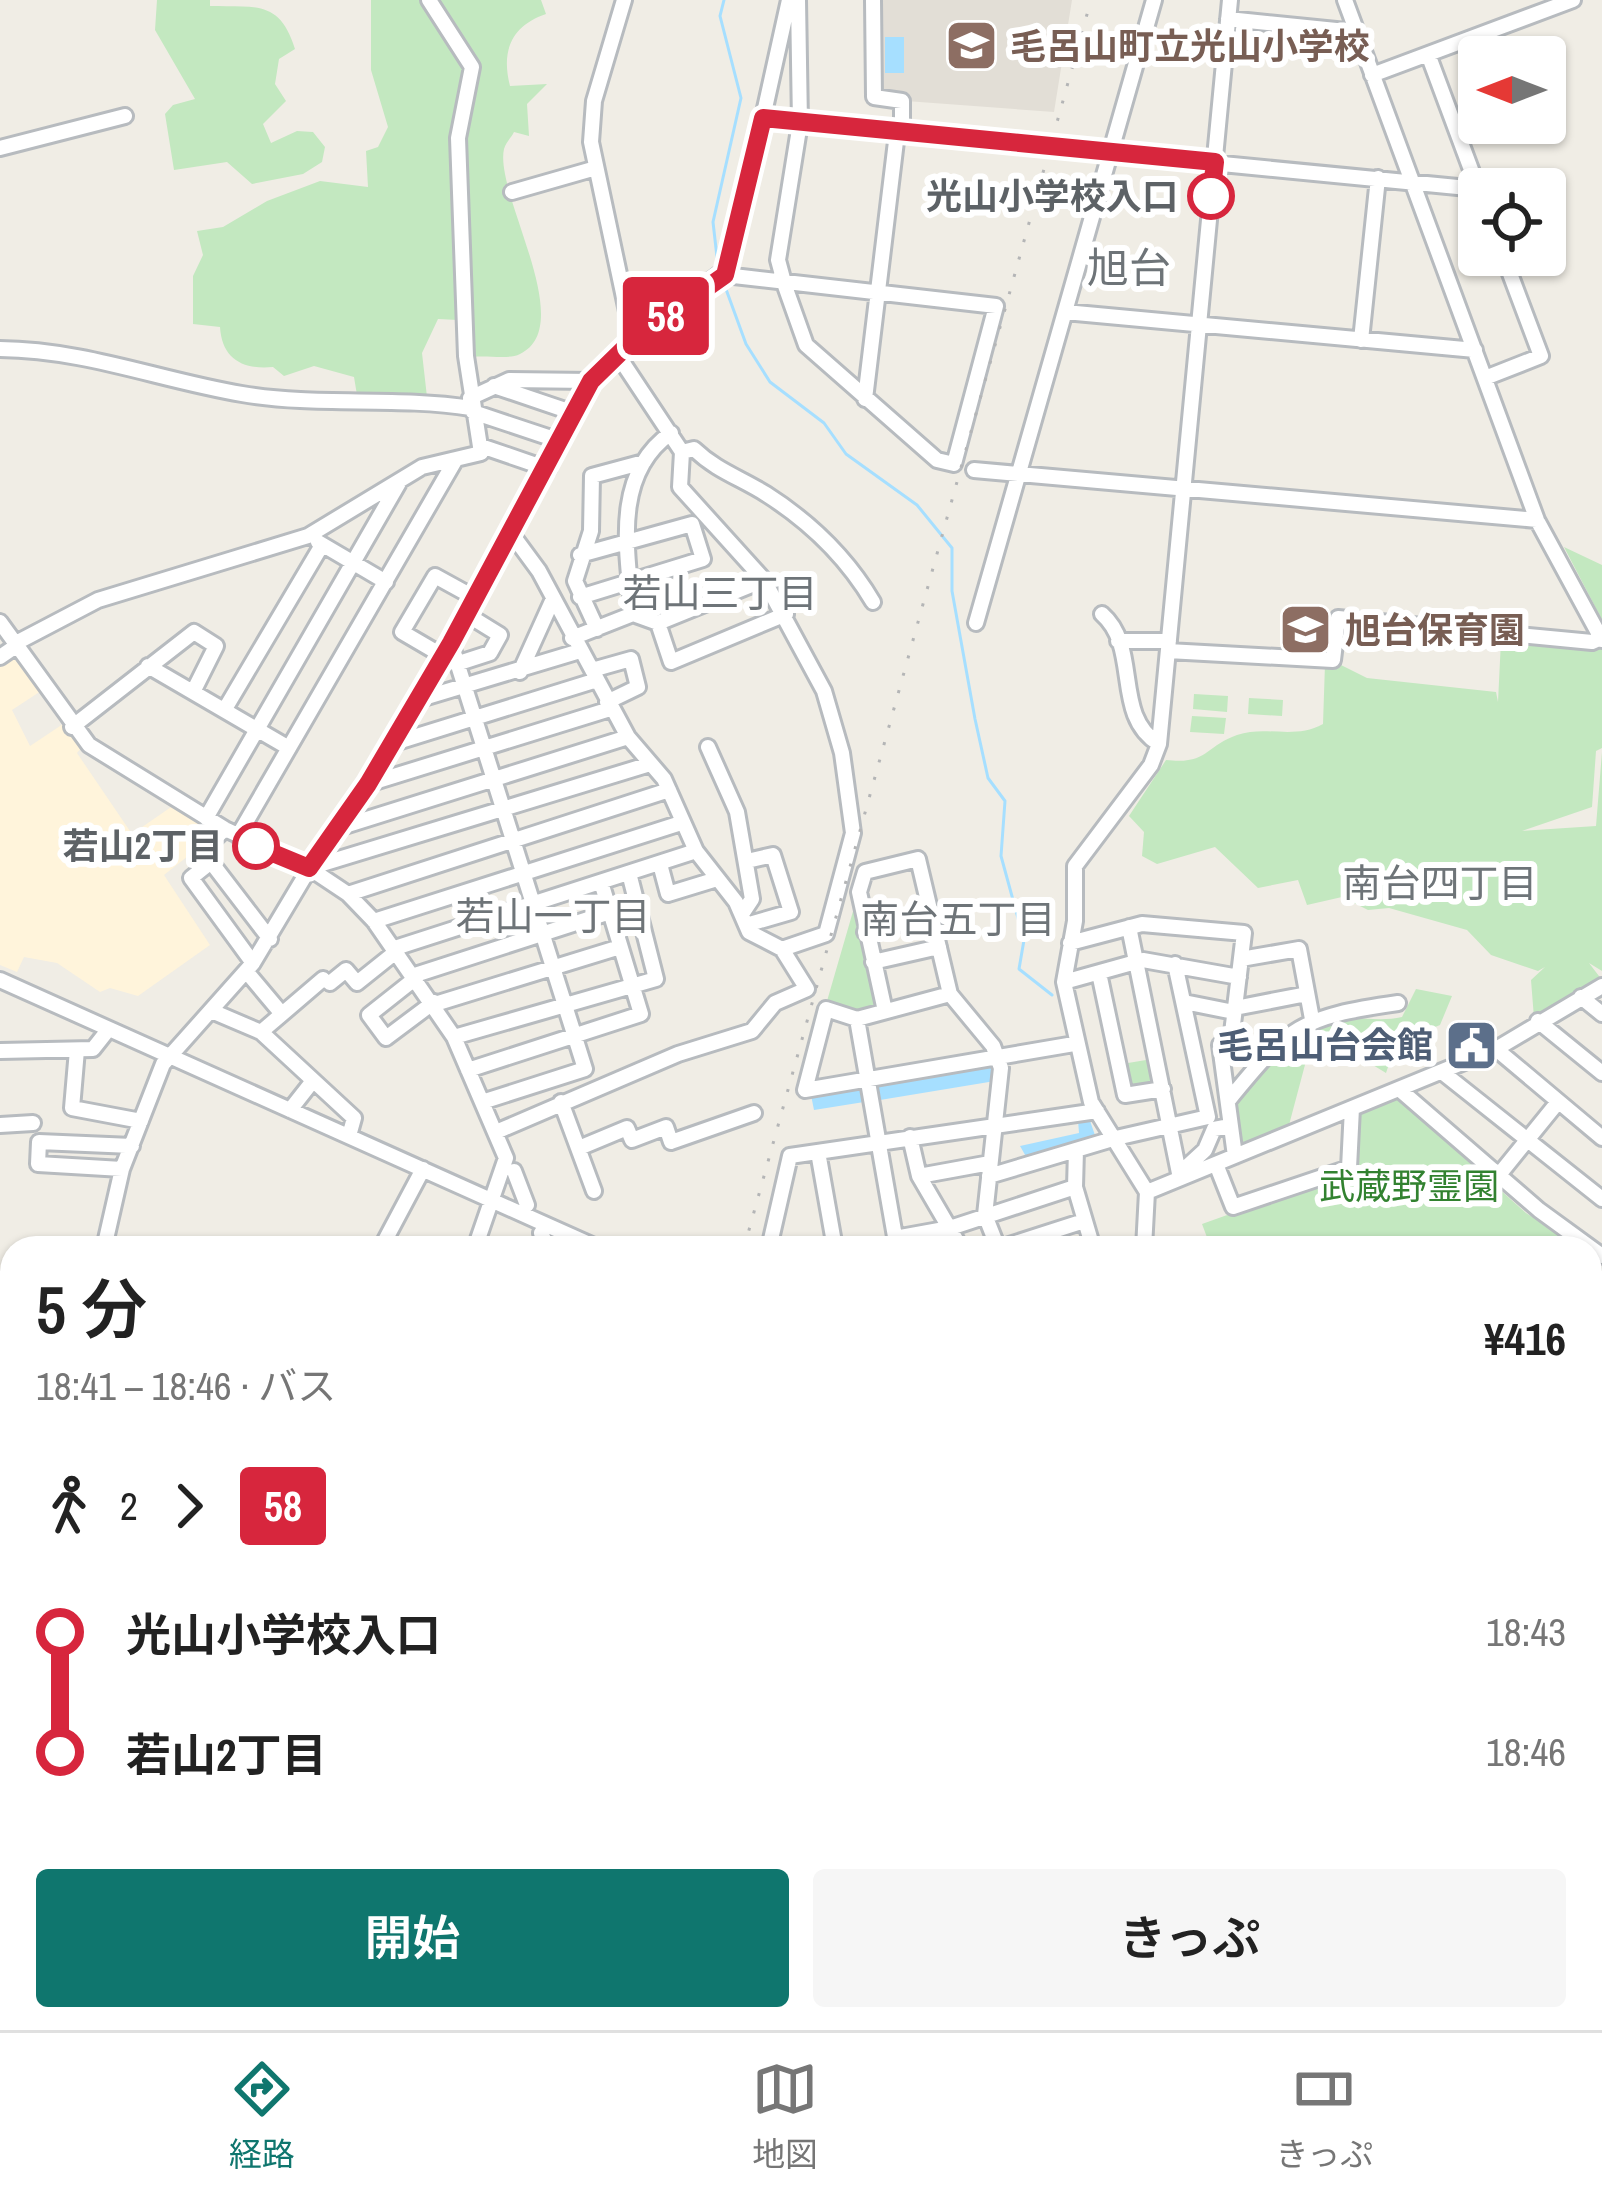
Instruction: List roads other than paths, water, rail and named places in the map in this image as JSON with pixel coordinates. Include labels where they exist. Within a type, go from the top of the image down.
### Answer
[{"type":"street","points":[[0,657],[98,600],[315,540],[403,477],[456,459],[474,458],[481,446],[471,406],[458,138],[472,67],[429,0]]},
{"type":"street","points":[[624,0],[594,101],[596,168],[621,264],[633,340]]},
{"type":"street","points":[[107,1236],[122,1169],[170,1057],[214,1012],[270,939],[309,868],[450,654],[466,614],[548,469],[591,381],[633,340],[725,275],[793,0]]},
{"type":"street","points":[[725,275],[785,286],[996,306],[954,464],[937,460],[806,346],[785,286],[778,260],[800,123],[793,0]]},
{"type":"street","points":[[865,399],[902,100],[874,97],[873,0]]},
{"type":"street","points":[[976,623],[1154,0]]},
{"type":"street","points":[[1145,1236],[1148,1192],[1097,1111],[1074,1044],[1064,982],[1075,866],[1151,766],[1160,745],[1230,0]]},
{"type":"street","points":[[1118,641],[1333,660],[1338,618],[1497,636],[1601,639],[1537,520],[1345,0]]},
{"type":"street","points":[[1372,75],[1573,0]]},
{"type":"street","points":[[1228,20],[1356,32]]},
{"type":"street","points":[[1428,53],[1471,168]]},
{"type":"street","points":[[0,148],[125,116]]},
{"type":"street","points":[[763,118],[1458,187]]},
{"type":"street","points":[[512,192],[596,168]]},
{"type":"street","points":[[1361,340],[1378,178]]},
{"type":"street","points":[[1485,378],[1540,356],[1511,276]]},
{"type":"street","points":[[1065,312],[1474,350]]},
{"type":"street","points":[[0,349],[85,355],[240,394],[330,401],[406,399],[471,406],[560,441]]},
{"type":"street","points":[[617,354],[682,452],[680,487],[764,580],[786,614],[824,691],[842,754],[853,833],[826,934],[782,949]]},
{"type":"street","points":[[471,406],[493,386],[534,378],[591,381]]},
{"type":"street","points":[[493,386],[574,413]]},
{"type":"street","points":[[633,614],[626,504],[652,446],[671,433]]},
{"type":"street","points":[[481,446],[548,469]]},
{"type":"street","points":[[682,452],[694,449],[716,470],[760,490],[799,517],[835,550],[874,602]]},
{"type":"street","points":[[270,939],[203,849],[231,833],[289,748],[456,459]]},
{"type":"street","points":[[597,629],[574,580],[591,531],[592,476],[644,462]]},
{"type":"street","points":[[974,470],[1537,520]]},
{"type":"street","points":[[206,818],[403,477]]},
{"type":"street","points":[[580,556],[692,524],[703,559],[580,597]]},
{"type":"street","points":[[496,1132],[561,1102],[752,1031],[775,1003],[807,988],[782,949],[744,920],[696,850],[669,790],[628,737],[512,533]]},
{"type":"street","points":[[315,540],[386,581]]},
{"type":"street","points":[[225,710],[315,540]]},
{"type":"street","points":[[466,614],[500,634],[490,653],[450,654],[402,632],[435,576],[475,598]]},
{"type":"street","points":[[417,700],[520,672],[633,614],[658,623],[764,580]]},
{"type":"street","points":[[520,672],[553,599]]},
{"type":"street","points":[[658,623],[671,662],[786,614]]},
{"type":"street","points":[[1102,614],[1118,641],[1136,725],[1160,745]]},
{"type":"street","points":[[0,622],[72,727],[110,760],[231,833],[309,868],[348,894],[396,949],[454,1037],[507,1165],[479,1236]]},
{"type":"street","points":[[72,727],[194,632],[216,646],[193,692]]},
{"type":"street","points":[[450,654],[585,1069],[482,1102]]},
{"type":"street","points":[[368,784],[609,705],[638,687],[631,659],[391,745]]},
{"type":"street","points":[[148,666],[289,748]]},
{"type":"street","points":[[335,829],[628,737]]},
{"type":"street","points":[[707,747],[737,812],[752,899],[744,920]]},
{"type":"street","points":[[309,868],[650,764]]},
{"type":"street","points":[[348,894],[669,790]]},
{"type":"street","points":[[374,921],[681,823]]},
{"type":"street","points":[[261,1032],[327,981],[346,970],[358,982],[396,949],[696,850]]},
{"type":"street","points":[[744,920],[790,912],[773,855],[747,861]]},
{"type":"street","points":[[885,1011],[859,892],[865,872],[918,859],[950,994],[999,1061],[1001,1091],[992,1127],[985,1215],[994,1236]]},
{"type":"street","points":[[211,862],[190,878],[282,1014]]},
{"type":"street","points":[[660,864],[668,894],[717,879]]},
{"type":"street","points":[[454,1037],[656,979],[629,873]]},
{"type":"street","points":[[468,1070],[641,1014],[601,882]]},
{"type":"street","points":[[610,912],[416,976],[369,1016],[386,1038],[434,1003],[620,947]]},
{"type":"street","points":[[866,932],[933,916]]},
{"type":"street","points":[[1070,944],[1156,923],[1244,933],[1231,1041],[1220,1045],[1235,1156]]},
{"type":"street","points":[[1130,927],[1180,1176]]},
{"type":"street","points":[[873,962],[939,947]]},
{"type":"street","points":[[1241,959],[1299,949],[1312,1019]]},
{"type":"street","points":[[1064,982],[1137,962],[1239,977]]},
{"type":"street","points":[[920,1176],[990,1170],[1208,1117],[1175,964]]},
{"type":"street","points":[[1099,973],[1125,1095],[1163,1090]]},
{"type":"street","points":[[0,980],[492,1199],[559,1236]]},
{"type":"street","points":[[1148,1192],[1496,1049],[1602,986]]},
{"type":"street","points":[[950,994],[857,1019],[826,1009],[804,1087],[810,1093],[1074,1044]]},
{"type":"street","points":[[1184,1002],[1234,1010],[1307,994]]},
{"type":"street","points":[[1581,997],[1602,1014]]},
{"type":"street","points":[[1228,1101],[1272,1046],[1312,1019],[1398,1003]]},
{"type":"street","points":[[214,1012],[261,1032],[354,1118],[349,1136]]},
{"type":"street","points":[[857,1019],[895,1236]]},
{"type":"street","points":[[1538,1021],[1602,1073]]},
{"type":"street","points":[[0,1051],[99,1046],[108,1030]]},
{"type":"street","points":[[1496,1049],[1602,1138]]},
{"type":"street","points":[[77,1050],[72,1108],[141,1121]]},
{"type":"street","points":[[1442,1072],[1602,1199]]},
{"type":"street","points":[[290,1110],[312,1082]]},
{"type":"street","points":[[1399,1089],[1498,1176],[1576,1236]]},
{"type":"street","points":[[307,1118],[327,1093]]},
{"type":"street","points":[[561,1102],[594,1191]]},
{"type":"street","points":[[1498,1176],[1558,1102]]},
{"type":"street","points":[[1216,1164],[1233,1207],[1349,1168],[1352,1108]]},
{"type":"street","points":[[772,1236],[790,1156],[1097,1111]]},
{"type":"street","points":[[579,1148],[627,1128],[632,1140],[666,1127],[670,1142],[754,1113]]},
{"type":"street","points":[[0,1125],[33,1124]]},
{"type":"street","points":[[1180,1176],[1205,1150],[1214,1130],[1230,1126]]},
{"type":"street","points":[[910,1137],[920,1176],[954,1236]]},
{"type":"street","points":[[37,1181],[42,1139],[132,1146]]},
{"type":"street","points":[[1076,1150],[1075,1187],[1089,1236]]},
{"type":"street","points":[[818,1152],[833,1236]]},
{"type":"street","points":[[38,1164],[122,1169]]},
{"type":"street","points":[[387,1236],[423,1169]]},
{"type":"street","points":[[514,1171],[527,1205]]},
{"type":"street","points":[[921,1236],[1075,1187]]},
{"type":"street","points":[[1037,1236],[1084,1221]]},
{"type":"water","points":[[885,37],[904,37],[904,73],[885,73]]},
{"type":"water","points":[[994,1067],[995,1081],[874,1101],[875,1087]]},
{"type":"water","points":[[862,1088],[864,1102],[814,1110],[811,1095]]},
{"type":"water","points":[[1089,1118],[1096,1138],[1028,1160],[1020,1146],[1079,1133],[1078,1120]]},
{"type":"waterway","points":[[718,266],[713,222],[741,98],[720,16],[724,0]]},
{"type":"waterway","points":[[723,281],[746,344],[770,382],[824,423],[846,454],[917,505],[952,548],[952,591],[975,719],[988,778],[1005,801],[1001,856],[1024,940],[1019,969],[1052,995]]},
{"type":"railway","points":[[747,1236],[1091,0]]},
{"type":"place","name":"毛呂山町立光山小学校","points":[[971,46]]},
{"type":"place","name":"光山小学校入口","points":[[1211,196]]},
{"type":"place","name":"旭台保育園","points":[[1306,630]]},
{"type":"place","name":"若山2丁目","points":[[256,846]]},
{"type":"place","name":"毛呂山台会館","points":[[1472,1045]]},
{"type":"district","name":"旭台","points":[[1129,268]]},
{"type":"district","name":"若山三丁目","points":[[720,593]]},
{"type":"district","name":"南台四丁目","points":[[1440,883]]},
{"type":"district","name":"若山一丁目","points":[[553,916]]},
{"type":"district","name":"南台五丁目","points":[[958,919]]},
{"type":"park label","name":"武蔵野霊園","points":[[1409,1186]]}]
